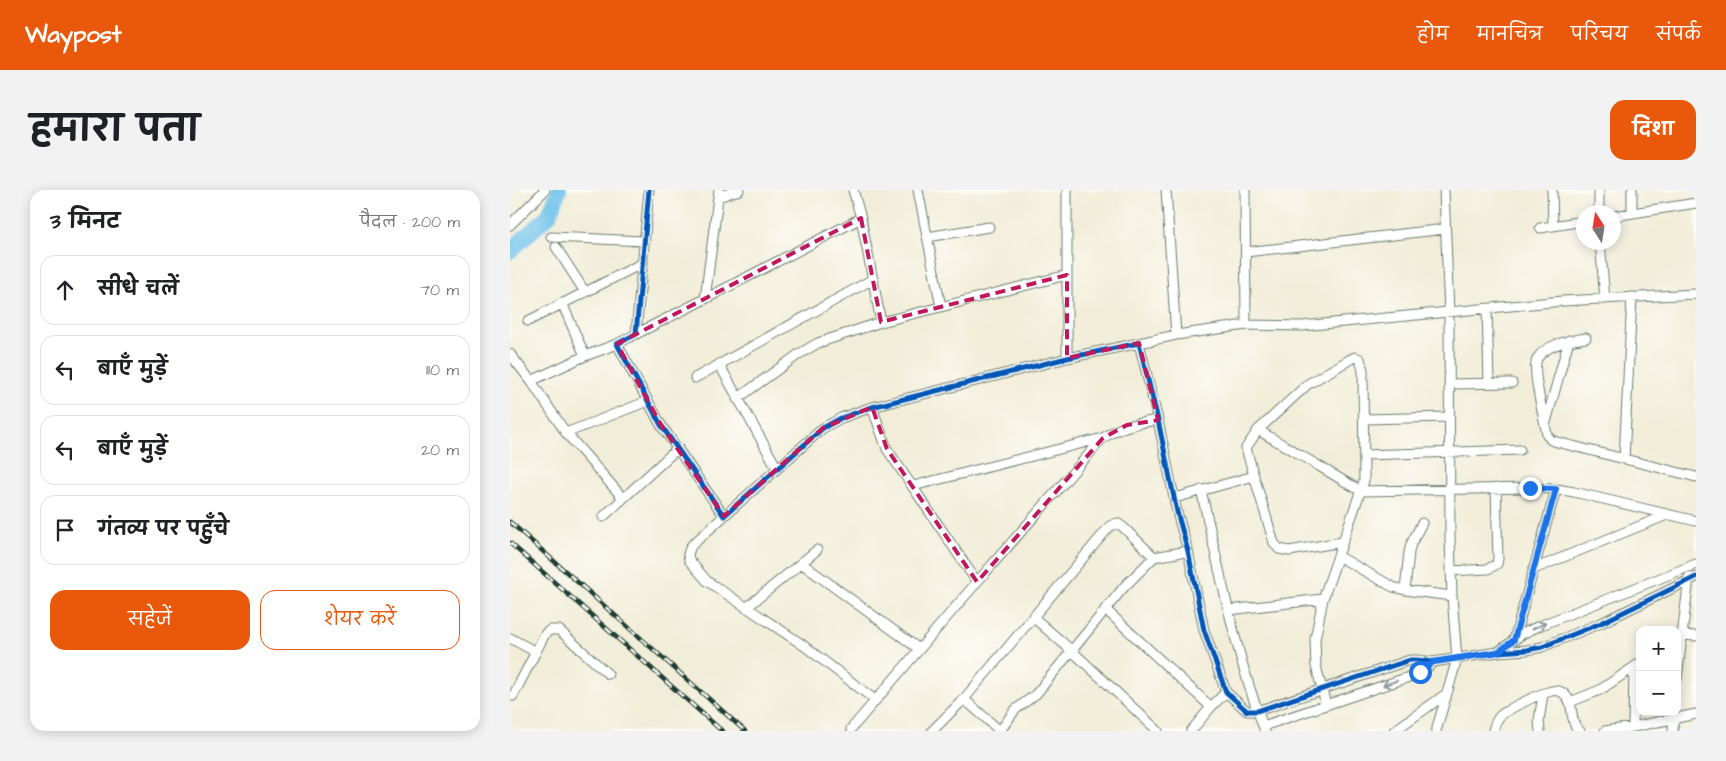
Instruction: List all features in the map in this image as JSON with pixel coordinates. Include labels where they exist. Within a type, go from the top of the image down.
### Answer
[{"type":"street","points":[[510,225],[545,190]]},
{"type":"street","points":[[636,334],[649,190]]},
{"type":"street","points":[[705,299],[719,194],[739,190]]},
{"type":"street","points":[[853,190],[861,218],[881,322]]},
{"type":"street","points":[[918,190],[941,307]]},
{"type":"street","points":[[1067,190],[1067,358]]},
{"type":"street","points":[[1166,190],[1176,335]]},
{"type":"street","points":[[1245,190],[1246,325]]},
{"type":"street","points":[[1436,731],[1457,659],[1451,571],[1449,313],[1444,190]]},
{"type":"street","points":[[1552,190],[1553,226]]},
{"type":"street","points":[[1598,205],[1599,190]]},
{"type":"street","points":[[1632,190],[1632,213]]},
{"type":"street","points":[[1621,215],[1696,204]]},
{"type":"street","points":[[531,381],[585,356],[617,344],[861,218]]},
{"type":"street","points":[[1540,228],[1576,222]]},
{"type":"street","points":[[927,237],[989,227]]},
{"type":"street","points":[[1246,252],[1445,229]]},
{"type":"street","points":[[551,237],[645,241]]},
{"type":"street","points":[[556,247],[585,292]]},
{"type":"street","points":[[1601,250],[1605,299]]},
{"type":"street","points":[[528,320],[643,263]]},
{"type":"street","points":[[737,399],[799,354],[818,343],[881,322],[1067,275]]},
{"type":"street","points":[[695,378],[873,279]]},
{"type":"street","points":[[876,700],[802,645],[706,581],[689,560],[688,554],[691,546],[777,468],[823,428],[841,418],[872,407],[1067,358],[1176,335],[1246,325],[1302,326],[1563,301],[1696,294]]},
{"type":"street","points":[[1624,459],[1632,298]]},
{"type":"street","points":[[562,303],[585,356]]},
{"type":"street","points":[[1487,309],[1489,383]]},
{"type":"street","points":[[1586,338],[1569,340],[1558,344],[1541,354],[1536,360],[1536,378],[1548,435],[1551,440],[1696,477]]},
{"type":"street","points":[[1546,425],[1569,340]]},
{"type":"street","points":[[1139,343],[1188,551],[1204,630],[1226,692],[1247,711],[1257,710],[1410,660],[1433,662],[1542,647],[1601,623],[1692,579]]},
{"type":"street","points":[[617,344],[662,425],[724,516]]},
{"type":"street","points":[[510,354],[531,381],[566,433],[623,498]]},
{"type":"street","points":[[1326,705],[1316,666],[1315,639],[1323,599],[1364,481],[1363,370],[1360,359],[1355,358],[1308,384],[1258,430],[1246,448],[1274,543],[1279,549],[1289,551],[1342,542]]},
{"type":"street","points":[[719,364],[777,468]]},
{"type":"street","points":[[1449,384],[1512,383]]},
{"type":"street","points":[[566,433],[648,401]]},
{"type":"street","points":[[872,407],[887,449],[977,582]]},
{"type":"street","points":[[1364,419],[1449,417]]},
{"type":"street","points":[[851,729],[918,649],[1103,438],[1127,426],[1158,420]]},
{"type":"street","points":[[1258,430],[1360,491],[1449,488],[1556,489],[1696,521]]},
{"type":"street","points":[[913,486],[1103,438]]},
{"type":"street","points":[[603,517],[678,448]]},
{"type":"street","points":[[1364,455],[1520,450]]},
{"type":"street","points":[[1175,498],[1254,476]]},
{"type":"street","points":[[1451,571],[1488,569],[1497,564],[1496,488]]},
{"type":"street","points":[[1514,640],[1556,489]]},
{"type":"street","points":[[1201,490],[1229,610],[1264,729],[1326,705],[1412,676],[1433,662]]},
{"type":"street","points":[[1534,569],[1667,514]]},
{"type":"street","points":[[1405,590],[1411,544],[1422,522]]},
{"type":"street","points":[[932,731],[964,699],[1110,526],[1117,523],[1124,527],[1154,557]]},
{"type":"street","points":[[746,608],[817,550]]},
{"type":"street","points":[[964,699],[1000,731],[1015,710],[1036,694],[1124,586],[1154,557],[1188,551]]},
{"type":"street","points":[[1338,556],[1393,587],[1452,596]]},
{"type":"street","points":[[801,563],[918,649]]},
{"type":"street","points":[[1498,652],[1522,634],[1539,626],[1693,565],[1692,579],[1681,627]]},
{"type":"street","points":[[1229,610],[1323,599]]},
{"type":"street","points":[[1105,609],[1210,707]]},
{"type":"street","points":[[1033,617],[1158,731]]},
{"type":"street","points":[[513,696],[545,634],[550,630],[558,630],[608,674]]},
{"type":"street","points":[[1681,636],[1696,636]]},
{"type":"street","points":[[510,638],[536,652]]},
{"type":"street","points":[[1570,702],[1600,690],[1636,666]]},
{"type":"street","points":[[1633,728],[1637,671]]},
{"type":"street","points":[[1493,731],[1499,717],[1506,712],[1543,694],[1556,690],[1562,692],[1570,702],[1575,725],[1580,731]]},
{"type":"street","points":[[1191,731],[1210,707],[1226,692]]},
{"type":"street","points":[[1394,731],[1446,694]]},
{"type":"street","points":[[1540,731],[1539,721],[1543,694]]},
{"type":"street","points":[[1681,715],[1696,714]]},
{"type":"street","points":[[1605,731],[1633,728],[1671,716]]},
{"type":"street","points":[[1673,731],[1674,716]]},
{"type":"highlighted area","points":[[861,218],[881,322],[1067,275],[1067,358],[1139,343],[1158,420],[1127,425],[1103,438],[977,582],[887,449],[872,407],[823,428],[724,516],[661,425],[617,344]]},
{"type":"waterway","points":[[510,251],[549,215],[559,190]]},
{"type":"railway","points":[[510,522],[745,731]]},
{"type":"railway","points":[[510,543],[722,731]]},
{"type":"cycle path","points":[[649,190],[636,334],[617,344],[661,425],[724,516],[823,428],[841,418],[872,407],[1067,358],[1139,343],[1158,420],[1177,512],[1188,551],[1204,630],[1226,692],[1247,711],[1257,711],[1410,660],[1433,662],[1542,647],[1601,623],[1696,577]]},
{"type":"route","points":[[1420,672],[1433,662],[1498,652],[1514,640],[1556,489],[1530,488]]}]
